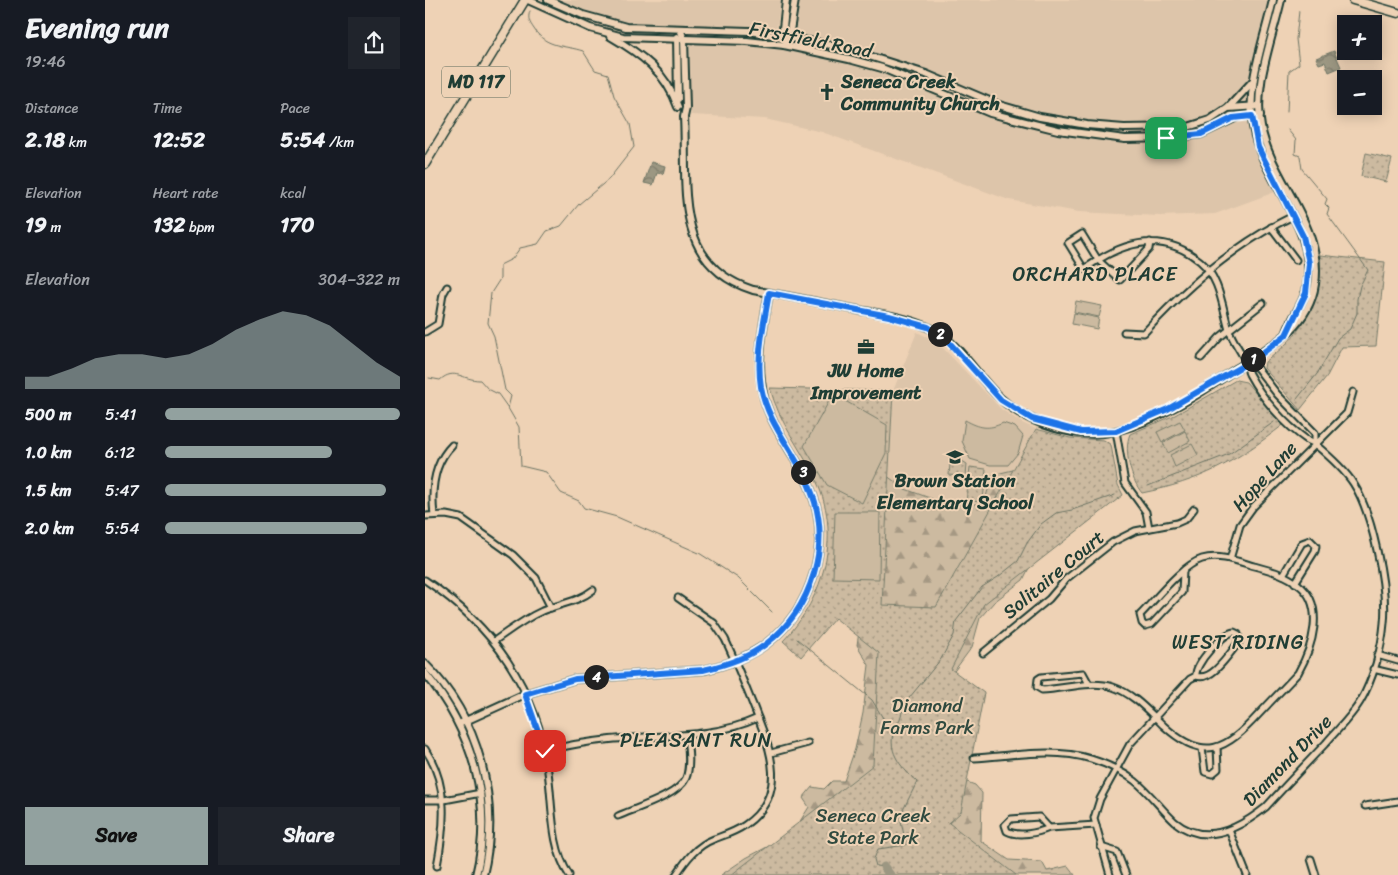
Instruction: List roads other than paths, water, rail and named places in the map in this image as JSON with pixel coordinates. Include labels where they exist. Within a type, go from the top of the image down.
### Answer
[{"type":"main road","name":"MD 117","points":[[425,164],[527,0]]},
{"type":"main road","points":[[1353,0],[1398,13]]},
{"type":"street","name":"Firstfield Road","points":[[527,0],[605,33],[643,39],[747,41],[784,45],[876,66],[991,113],[1058,130],[1125,139],[1171,138],[1201,134],[1233,118],[1260,115]]},
{"type":"street","name":"Firstfield Road","points":[[548,0],[610,24],[639,28],[730,30],[780,35],[837,46],[888,60],[991,103],[1023,112],[1087,125],[1124,128],[1188,126],[1210,120],[1228,108],[1259,106]]},
{"type":"street","points":[[784,45],[780,35],[786,0]]},
{"type":"street","points":[[784,45],[789,37],[795,0]]},
{"type":"street","points":[[1273,0],[1254,80],[1251,106],[1258,147],[1306,245],[1309,271],[1306,293],[1286,335]]},
{"type":"street","points":[[680,29],[684,39],[686,108],[683,117],[689,224],[692,236],[704,257],[721,275],[743,287],[889,316],[928,327],[946,339],[1001,400],[1032,419],[1081,432],[1116,431],[1168,409],[1246,363],[1286,335],[1298,323],[1313,295],[1317,262],[1310,234],[1266,144],[1259,106],[1261,86],[1281,0]]},
{"type":"street","points":[[678,108],[676,39],[680,29]]},
{"type":"street","points":[[605,33],[638,52],[658,70],[674,94],[683,117]]},
{"type":"street","points":[[1228,108],[1254,80]]},
{"type":"street","points":[[1124,332],[1144,333],[1174,300],[1245,242],[1271,226],[1293,216]]},
{"type":"street","points":[[1271,226],[1296,260]]},
{"type":"street","points":[[1150,242],[1149,249],[1120,280],[1098,260],[1082,234],[1068,243],[1084,269],[1098,260],[1123,246],[1150,242],[1169,245],[1182,250],[1200,261],[1209,271],[1219,291],[1229,331],[1246,363]]},
{"type":"street","points":[[425,332],[438,324],[443,294],[447,287]]},
{"type":"street","points":[[463,723],[525,694],[575,679],[703,670],[736,661],[765,645],[789,622],[810,587],[816,569],[819,520],[811,489],[773,423],[761,386],[760,349],[769,293]]},
{"type":"street","points":[[1201,358],[1220,337],[1263,303]]},
{"type":"street","name":"Diamond Drive","points":[[974,758],[1072,754],[1090,758],[1116,768],[1136,782],[1185,829],[1206,835],[1229,830],[1251,820],[1266,807],[1350,716],[1365,694],[1384,624],[1384,605],[1369,517],[1353,483],[1315,443],[1307,440],[1275,410],[1248,373],[1246,363]]},
{"type":"street","name":"Diamond Drive","points":[[1246,363],[1257,368],[1277,394],[1315,433],[1315,443]]},
{"type":"street","name":"Hope Lane","points":[[1230,559],[1240,525],[1253,507],[1347,413],[1353,392]]},
{"type":"street","points":[[1116,431],[1125,483],[1146,512],[1149,528]]},
{"type":"street","points":[[434,515],[433,480],[444,453],[452,445]]},
{"type":"street","name":"Solitaire Court","points":[[983,653],[1049,599],[1066,579],[1113,542],[1135,531],[1177,523],[1186,519],[1194,509]]},
{"type":"street","points":[[425,516],[461,518],[513,554],[536,578],[551,608]]},
{"type":"street","points":[[1283,575],[1302,542],[1311,540],[1316,546],[1315,551],[1295,583]]},
{"type":"street","points":[[1089,684],[1083,673],[1074,672],[1041,676],[1037,687],[1042,690],[1089,684],[1113,687],[1129,694],[1185,742],[1202,748],[1217,747],[1239,736],[1298,673],[1314,631],[1315,615],[1308,595],[1283,575],[1230,559],[1201,559],[1183,571],[1140,615],[1142,624],[1145,626],[1153,624],[1182,592],[1183,571]]},
{"type":"street","points":[[425,580],[470,614],[494,641],[513,669],[525,694],[545,751],[557,850],[569,875]]},
{"type":"street","points":[[494,641],[526,619],[584,597],[593,590]]},
{"type":"street","points":[[676,875],[690,856],[702,846],[746,825],[759,811],[773,779],[771,752],[736,661],[725,638],[714,623],[678,598]]},
{"type":"street","points":[[1111,875],[1095,825],[1095,810],[1116,768],[1130,744],[1154,716],[1189,679],[1196,676],[1201,678],[1209,676],[1239,642],[1238,634],[1234,632],[1225,634],[1197,667],[1196,676]]},
{"type":"street","points":[[1377,654],[1398,661]]},
{"type":"street","points":[[425,664],[443,684],[481,764],[488,792],[489,840],[483,875]]},
{"type":"street","points":[[1373,669],[1398,675]]},
{"type":"street","points":[[425,673],[463,723],[475,765],[481,793],[483,839],[477,875]]},
{"type":"street","points":[[545,751],[607,740],[724,731],[758,718]]},
{"type":"street","points":[[618,816],[671,792],[681,785],[688,770],[687,735]]},
{"type":"street","points":[[771,752],[808,743]]},
{"type":"street","points":[[1202,748],[1203,768],[1205,772],[1212,774],[1218,769],[1217,747]]},
{"type":"street","points":[[425,749],[437,771],[444,800],[443,835],[437,866]]},
{"type":"street","points":[[425,800],[444,800],[481,793]]},
{"type":"street","points":[[1365,806],[1398,801]]},
{"type":"street","points":[[1049,828],[1039,818],[1011,819],[1005,825],[1007,831],[1017,833],[1043,831],[1049,828],[1095,825]]},
{"type":"street","points":[[1229,830],[1247,875]]},
{"type":"street","points":[[1101,847],[1117,852],[1126,875]]},
{"type":"street","points":[[1311,859],[1317,875]]},
{"type":"water","points":[[1334,51],[1341,67],[1329,72],[1325,62],[1319,64],[1316,58]]},
{"type":"water","points":[[651,162],[665,166],[663,174],[657,173],[653,185],[644,183]]},
{"type":"waterway","points":[[530,11],[530,23],[544,40],[556,45],[583,51],[595,70],[608,74],[614,96],[630,124],[634,147],[609,179],[579,204],[561,226],[547,231],[538,244],[520,248],[512,259],[500,265],[500,279],[491,293],[488,323],[494,336],[505,390],[511,396],[508,408],[519,427],[521,466],[546,472],[561,493],[579,501],[584,508],[617,517],[699,553],[738,578],[772,612]]},
{"type":"waterway","points":[[1287,112],[1289,71],[1299,64],[1296,39],[1299,11]]},
{"type":"waterway","points":[[1288,130],[1296,140],[1295,154],[1300,156],[1302,169],[1327,199],[1325,204],[1329,208],[1327,214],[1368,270],[1360,286],[1357,299],[1357,313],[1350,329],[1338,338],[1317,374],[1297,399]]},
{"type":"waterway","points":[[429,378],[440,380],[445,376],[455,374],[480,380],[488,389],[498,394],[508,408]]},
{"type":"waterway","points":[[1148,486],[1229,454],[1274,422]]},
{"type":"waterway","points":[[884,867],[876,866],[874,859],[878,849],[906,845],[900,816],[917,782],[905,770],[893,750],[892,743],[895,726],[898,725],[905,703],[941,659],[954,635],[956,621],[982,587],[1018,561],[1027,543],[1041,524],[1056,513],[1072,510],[1115,495]]},
{"type":"waterway","points":[[797,639],[872,700],[892,733]]},
{"type":"waterway","points":[[884,867],[890,875]]},
{"type":"place","name":"Seneca Creek Community Church","points":[[827,92]]},
{"type":"place","name":"JW Home Improvement","points":[[866,347]]},
{"type":"place","name":"Brown Station Elementary School","points":[[955,457]]},
{"type":"district","name":"ORCHARD PLACE","points":[[1095,274]]},
{"type":"district","name":"WEST RIDING","points":[[1238,642]]},
{"type":"district","name":"PLEASANT RUN","points":[[696,740]]},
{"type":"park label","name":"Diamond Farms Park","points":[[927,716]]},
{"type":"park label","name":"Seneca Creek State Park","points":[[873,826]]}]
